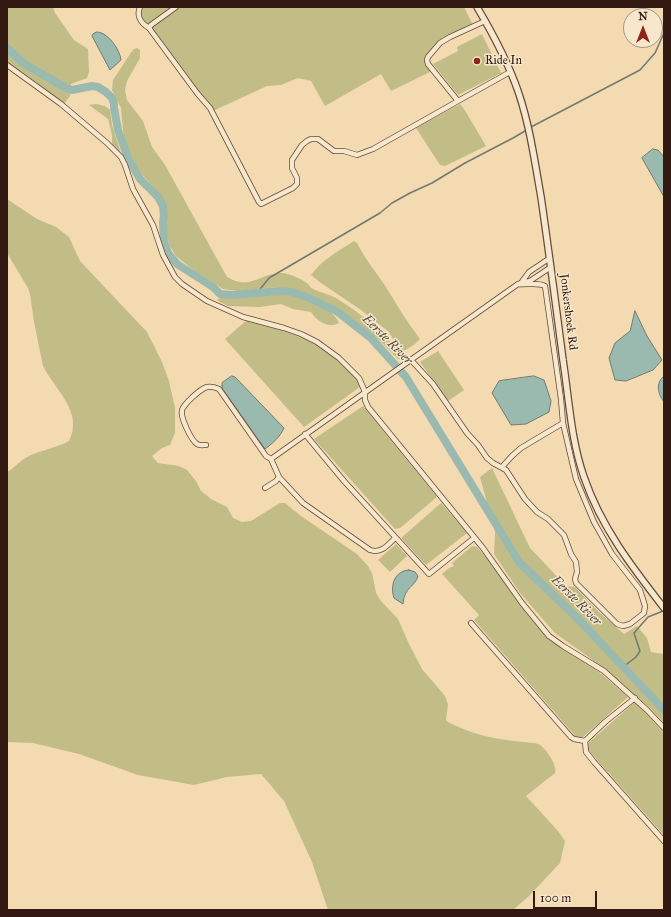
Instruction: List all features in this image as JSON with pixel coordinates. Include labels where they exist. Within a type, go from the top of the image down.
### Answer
[{"type":"street","points":[[140,7],[138,11],[139,19],[149,28],[196,93],[210,108],[258,202],[261,204],[293,188],[297,184],[297,178],[292,168],[292,160],[302,145],[307,141],[318,139],[334,151],[359,154],[373,149],[510,72]]},
{"type":"street","points":[[149,28],[176,7]]},
{"type":"street","name":"Jonkershoek Rd","points":[[477,7],[510,72],[519,94],[536,163],[576,449],[584,476],[594,502],[622,554],[664,608]]},
{"type":"street","points":[[458,101],[426,60],[434,49],[445,40],[485,21]]},
{"type":"street","points":[[7,65],[61,104],[107,143],[121,157],[133,189],[153,225],[163,255],[175,277],[182,284],[207,301],[243,317],[302,334],[317,342],[339,358],[357,375],[365,392],[368,407],[495,564],[522,603],[549,636],[604,671],[635,698],[664,728]]},
{"type":"street","points":[[271,459],[519,283],[529,272],[550,258]]},
{"type":"street","points":[[519,283],[530,281],[551,267]]},
{"type":"street","points":[[411,360],[433,384],[467,433],[487,458],[493,463],[502,467],[509,474],[525,499],[537,512],[564,535],[576,562],[577,572],[575,580],[579,587],[617,624],[626,625],[636,620],[644,613],[646,609],[641,592],[612,554],[588,510],[576,479],[563,423],[545,286],[541,284],[526,285],[519,283]]},
{"type":"street","points":[[206,444],[200,446],[196,443],[183,420],[182,412],[184,406],[190,400],[206,388],[212,386],[219,389],[266,456],[271,459],[279,477],[303,503],[370,550],[382,550],[395,538]]},
{"type":"street","points":[[502,467],[521,448],[563,423]]},
{"type":"street","points":[[305,434],[316,449],[429,574],[474,538]]},
{"type":"street","points":[[265,488],[276,481],[279,477]]},
{"type":"street","points":[[471,623],[571,737],[585,741]]},
{"type":"street","points":[[635,698],[605,722],[585,741],[585,749],[588,755],[664,840]]},
{"type":"shaded area","points":[[7,7],[53,7],[55,13],[74,40],[88,49],[89,72],[87,78],[71,84],[70,96],[64,104],[24,73],[7,64]]},
{"type":"shaded area","points":[[141,7],[173,7],[148,25],[143,22],[139,13]]},
{"type":"shaded area","points":[[178,7],[464,7],[473,25],[440,40],[425,60],[432,71],[391,91],[381,74],[325,106],[311,81],[298,78],[281,85],[267,86],[213,111],[201,97],[151,28]]},
{"type":"shaded area","points":[[482,34],[501,73],[458,95],[433,64],[458,51],[457,47]]},
{"type":"shaded area","points":[[137,48],[140,50],[140,58],[127,81],[125,90],[127,100],[143,121],[152,147],[165,165],[227,277],[236,281],[249,282],[282,273],[298,278],[307,283],[313,289],[336,298],[364,318],[390,341],[405,358],[405,361],[398,359],[376,337],[353,319],[329,304],[292,290],[277,287],[238,291],[223,289],[196,272],[176,256],[169,245],[167,236],[166,205],[161,196],[140,172],[133,161],[126,145],[121,108],[112,90],[113,80],[130,54]]},
{"type":"shaded area","points":[[96,104],[105,106],[110,110],[112,125],[121,153],[112,144],[112,135],[108,119],[89,105]]},
{"type":"shaded area","points":[[460,104],[486,146],[445,166],[440,165],[416,128]]},
{"type":"shaded area","points":[[7,199],[37,219],[56,227],[69,237],[80,261],[147,332],[162,362],[169,381],[175,408],[175,433],[170,445],[162,448],[152,456],[158,463],[179,466],[187,470],[196,481],[201,491],[211,499],[227,507],[233,518],[242,522],[251,521],[280,503],[285,503],[301,516],[357,554],[372,573],[376,593],[381,601],[398,619],[422,669],[445,696],[448,704],[446,720],[459,727],[479,734],[500,739],[536,743],[540,745],[548,754],[555,766],[555,773],[526,796],[558,831],[565,841],[560,863],[529,896],[513,910],[328,910],[312,862],[284,801],[261,774],[227,777],[194,785],[138,775],[79,754],[33,743],[7,742],[7,472],[27,457],[69,441],[73,430],[73,420],[71,411],[66,402],[43,366],[30,294],[7,253]]},
{"type":"shaded area","points":[[354,241],[357,243],[406,320],[420,339],[404,351],[394,341],[389,332],[361,310],[311,275],[325,260]]},
{"type":"shaded area","points":[[271,295],[295,296],[314,302],[332,314],[339,323],[335,325],[327,325],[316,318],[311,312],[293,309],[281,304],[260,307],[228,306],[217,300],[220,298]]},
{"type":"shaded area","points":[[247,320],[302,338],[322,348],[347,368],[360,383],[360,387],[304,427],[225,339]]},
{"type":"shaded area","points":[[438,351],[464,390],[448,401],[420,362]]},
{"type":"shaded area","points":[[363,406],[437,497],[400,528],[395,529],[314,439]]},
{"type":"shaded area","points":[[492,468],[530,548],[566,586],[575,587],[599,612],[624,634],[637,626],[647,638],[651,652],[664,654],[664,723],[649,707],[590,658],[555,633],[520,593],[494,554],[495,532],[480,477]]},
{"type":"shaded area","points":[[441,503],[467,533],[426,565],[401,538]]},
{"type":"shaded area","points":[[396,544],[407,556],[390,572],[378,560]]},
{"type":"shaded area","points":[[472,546],[477,547],[492,564],[515,598],[548,639],[598,671],[628,697],[583,737],[577,738],[474,620],[479,615],[442,574],[454,566],[452,563]]},
{"type":"shaded area","points":[[635,702],[664,733],[663,834],[588,750],[587,744]]},
{"type":"water","points":[[97,32],[105,35],[113,42],[120,56],[121,60],[110,70],[92,36]]},
{"type":"water","points":[[653,149],[658,150],[664,157],[664,197],[642,158]]},
{"type":"water","points":[[635,311],[647,336],[662,360],[653,370],[626,381],[615,380],[609,358],[615,343],[630,331]]},
{"type":"water","points":[[232,376],[235,377],[284,428],[276,440],[265,449],[222,388],[222,383]]},
{"type":"water","points":[[534,376],[544,380],[551,401],[549,412],[526,424],[511,425],[492,393],[499,381]]},
{"type":"water","points":[[664,376],[664,402],[660,396],[658,385]]},
{"type":"water","points":[[409,570],[415,572],[418,576],[415,583],[405,594],[403,604],[394,598],[393,584],[394,580],[400,573]]},
{"type":"waterway","points":[[531,127],[640,70],[655,53],[664,33]]},
{"type":"waterway","name":"Eerste River","points":[[7,48],[23,63],[66,88],[72,90],[92,86],[98,87],[112,98],[118,130],[128,158],[140,179],[158,197],[163,206],[164,242],[168,253],[177,264],[213,287],[220,294],[233,295],[279,291],[292,292],[307,297],[338,312],[371,338],[406,377],[519,562],[580,621],[664,710]]},
{"type":"waterway","points":[[257,293],[269,278],[380,213],[392,203],[432,183],[465,163],[525,131]]},
{"type":"waterway","points":[[623,667],[636,657],[640,651],[634,633],[648,617],[663,611]]},
{"type":"place","name":"Ride In","points":[[477,61]]}]
